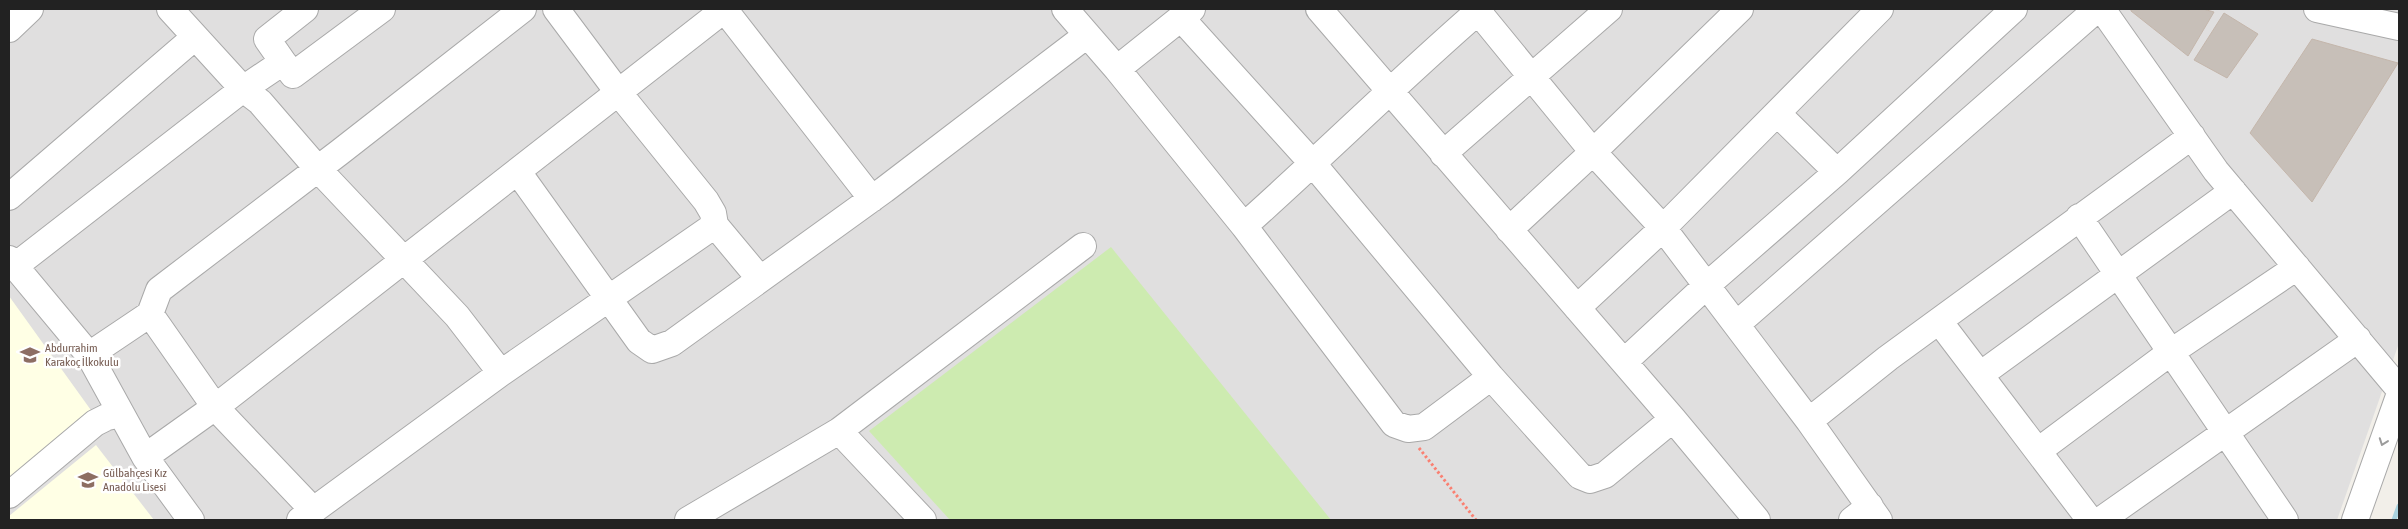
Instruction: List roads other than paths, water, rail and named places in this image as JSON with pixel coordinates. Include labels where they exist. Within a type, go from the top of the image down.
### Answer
[{"type":"street","points":[[9,29],[30,9]]},
{"type":"street","points":[[170,9],[243,89],[260,102],[317,168],[456,316],[501,373]]},
{"type":"street","points":[[304,9],[266,39],[294,75],[382,9]]},
{"type":"street","points":[[89,355],[150,314],[160,290],[523,9]]},
{"type":"street","points":[[556,9],[618,92],[706,201],[713,213],[715,225],[760,279]]},
{"type":"street","points":[[145,457],[215,407],[725,9],[872,198]]},
{"type":"street","points":[[1065,9],[1117,69],[1244,226],[1389,419],[1408,429],[1416,430],[1431,424],[1491,377]]},
{"type":"street","points":[[1443,154],[1530,76],[1609,9]]},
{"type":"street","points":[[1509,230],[1593,152],[1740,9]]},
{"type":"street","points":[[1577,308],[1663,228],[1880,9]]},
{"type":"street","points":[[1624,362],[2014,9]]},
{"type":"street","points":[[1737,324],[2097,9]]},
{"type":"street","points":[[2102,9],[2192,136],[2234,191],[2399,389]]},
{"type":"street","points":[[2317,9],[2399,27]]},
{"type":"street","points":[[1323,10],[1443,154],[1674,420],[1757,520]]},
{"type":"street","points":[[1244,226],[1314,165],[1390,91],[1478,10],[1593,152],[1663,228],[1737,324],[1809,421],[1867,516]]},
{"type":"street","points":[[1117,69],[1186,13],[1491,377],[1580,476],[1590,480],[1605,475],[1674,420]]},
{"type":"street","points":[[518,172],[639,341],[652,350],[672,343],[872,198],[1087,35]]},
{"type":"street","points":[[9,197],[195,37]]},
{"type":"street","points":[[191,520],[145,457],[89,355],[12,262],[243,89],[283,62]]},
{"type":"street","points":[[1777,113],[1836,172]]},
{"type":"street","points":[[1809,421],[1939,321],[2192,136]]},
{"type":"street","points":[[1980,375],[2234,191]]},
{"type":"street","points":[[2079,217],[2285,520]]},
{"type":"street","points":[[150,314],[215,407],[307,515],[501,373],[715,225]]},
{"type":"street","points":[[688,520],[839,431],[1083,246]]},
{"type":"street","points":[[2038,451],[2171,352],[2297,267]]},
{"type":"street","points":[[1939,321],[2090,520]]},
{"type":"street","points":[[2101,520],[2358,339]]},
{"type":"street","points":[[2355,520],[2399,396]]},
{"type":"street","points":[[9,495],[95,423],[107,417],[121,414]]},
{"type":"street","points":[[839,431],[923,520]]},
{"type":"waterway","points":[[2394,520],[2399,506]]},
{"type":"place","name":"Abdurrahim Karakoç İlkokulu","points":[[30,355]]},
{"type":"place","name":"Gülbahçesi Kız Anadolu Lisesi","points":[[88,480]]}]
